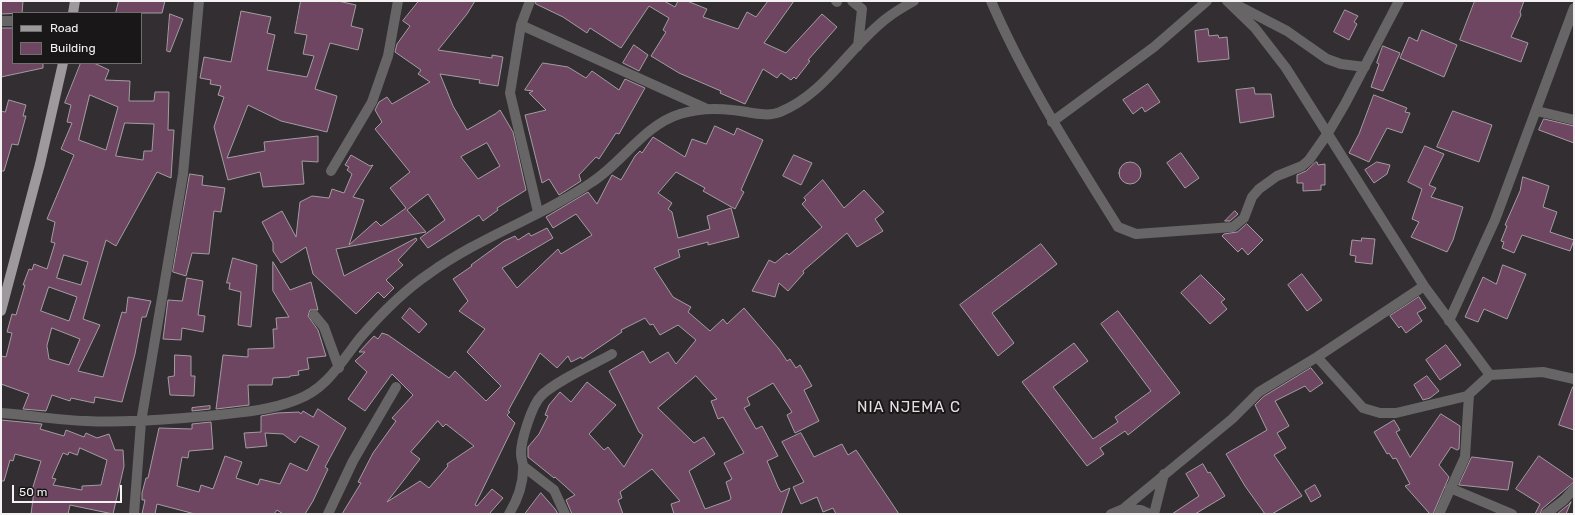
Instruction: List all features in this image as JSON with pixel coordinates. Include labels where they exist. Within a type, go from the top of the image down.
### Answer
[{"type":"main road","points":[[73,12],[75,1]]},
{"type":"main road","points":[[1,311],[40,164],[63,64]]},
{"type":"street","points":[[134,514],[141,422],[183,174],[199,1]]},
{"type":"street","points":[[331,171],[372,102],[388,56],[398,1]]},
{"type":"street","points":[[530,1],[521,25],[510,92],[538,212]]},
{"type":"street","points":[[852,1],[862,9],[858,46]]},
{"type":"street","points":[[1,413],[85,422],[141,422],[261,410],[292,402],[321,386],[339,368],[361,338],[410,288],[431,272],[467,250],[592,183],[642,138],[669,118],[694,110],[732,110],[770,115],[778,113],[805,97],[837,70],[858,46],[887,18],[914,1]]},
{"type":"street","points":[[990,1],[1006,36],[1052,122],[1118,227],[1136,234],[1233,228],[1244,218],[1252,197],[1259,189],[1277,176],[1306,164],[1328,133],[1365,67],[1399,1]]},
{"type":"street","points":[[1052,122],[1154,47],[1207,1]]},
{"type":"street","points":[[1228,1],[1287,31],[1327,58],[1342,64],[1365,67]]},
{"type":"street","points":[[1228,1],[1255,28],[1286,68],[1424,286],[1490,375]]},
{"type":"street","points":[[1449,321],[1495,220],[1574,8]]},
{"type":"street","points":[[1,20],[12,21]]},
{"type":"street","points":[[521,25],[708,110]]},
{"type":"street","points":[[1536,111],[1574,120]]},
{"type":"street","points":[[1111,514],[1123,509],[1232,418],[1259,392],[1317,357],[1424,286]]},
{"type":"street","points":[[314,315],[324,327],[339,368]]},
{"type":"street","points":[[509,514],[518,499],[523,466],[521,453],[526,430],[541,396],[558,384],[612,354]]},
{"type":"street","points":[[1317,357],[1363,408],[1380,412],[1396,413],[1469,395],[1490,375],[1543,372],[1574,379]]},
{"type":"street","points":[[328,514],[353,461],[396,387]]},
{"type":"street","points":[[1439,514],[1465,457],[1469,395]]},
{"type":"street","points":[[523,466],[554,490],[565,514]]},
{"type":"street","points":[[1154,514],[1164,474]]},
{"type":"street","points":[[1450,488],[1512,514]]},
{"type":"street","points":[[1546,514],[1564,500],[1574,489]]},
{"type":"street","points":[[1123,509],[1141,510],[1150,514]]},
{"type":"building","points":[[1,1],[23,1],[22,12],[1,14]]},
{"type":"building","points":[[119,1],[165,1],[162,13],[116,12]]},
{"type":"building","points":[[301,1],[338,1],[356,5],[351,26],[363,29],[358,50],[330,43],[315,89],[337,96],[327,132],[281,121],[248,105],[227,158],[265,151],[264,142],[318,136],[318,162],[302,161],[304,184],[263,187],[260,172],[228,180],[214,127],[224,97],[218,95],[221,86],[210,84],[211,80],[200,78],[204,57],[231,62],[241,11],[271,17],[267,33],[275,35],[267,70],[307,77],[314,56],[303,54],[307,35],[295,33]]},
{"type":"building","points":[[419,1],[475,1],[467,14],[438,50],[492,58],[492,55],[503,57],[498,86],[479,83],[480,80],[440,74],[453,106],[467,130],[500,110],[513,132],[526,190],[497,208],[498,210],[483,221],[479,215],[428,248],[420,238],[445,220],[428,194],[407,210],[426,232],[336,249],[344,276],[416,238],[417,240],[398,260],[403,265],[386,280],[394,288],[384,298],[378,292],[356,314],[313,274],[306,247],[281,263],[273,251],[273,243],[262,222],[282,211],[296,237],[300,202],[312,196],[329,198],[332,189],[344,193],[352,174],[347,170],[349,167],[345,165],[351,155],[370,166],[373,165],[353,197],[364,200],[349,245],[376,221],[381,226],[406,208],[390,188],[410,172],[375,129],[382,122],[375,110],[379,102],[387,97],[392,104],[430,82],[418,74],[421,70],[395,52],[397,44],[410,26],[403,21]],"holes":[[[487,143],[500,166],[478,179],[461,157]]]},
{"type":"building","points":[[536,1],[664,1],[675,7],[678,1],[687,1],[707,9],[703,17],[738,29],[747,12],[756,17],[768,1],[794,1],[764,43],[786,53],[822,14],[837,27],[808,60],[810,61],[796,79],[794,77],[791,80],[781,73],[777,78],[763,69],[745,104],[720,93],[721,91],[679,73],[651,56],[666,32],[663,30],[669,18],[649,6],[621,48],[590,28],[587,33],[563,17],[536,4]]},
{"type":"building","points":[[1475,1],[1524,1],[1520,12],[1521,15],[1511,37],[1528,43],[1521,62],[1460,40]]},
{"type":"building","points":[[1345,10],[1358,16],[1354,22],[1357,24],[1349,40],[1334,32]]},
{"type":"building","points":[[170,14],[183,19],[170,52],[167,51]]},
{"type":"building","points":[[1,28],[12,28],[12,64],[43,64],[43,68],[1,77]]},
{"type":"building","points":[[1208,29],[1209,36],[1218,35],[1219,38],[1227,37],[1229,59],[1198,62],[1195,31]]},
{"type":"building","points":[[1422,30],[1457,45],[1444,77],[1400,58],[1409,37],[1417,41]]},
{"type":"building","points":[[634,45],[648,55],[639,71],[623,63]]},
{"type":"building","points":[[1383,46],[1400,53],[1383,91],[1371,87],[1379,64],[1377,63]]},
{"type":"building","points":[[543,63],[568,67],[586,78],[592,71],[619,90],[625,79],[645,88],[619,134],[616,133],[599,159],[596,157],[579,175],[581,181],[559,195],[549,179],[542,183],[525,115],[546,110],[529,93],[533,91],[525,90]]},
{"type":"building","points":[[81,64],[96,64],[109,70],[105,80],[130,81],[129,101],[154,101],[155,92],[169,92],[168,130],[174,130],[171,178],[157,172],[116,246],[106,240],[83,319],[100,325],[78,371],[103,377],[122,312],[126,313],[128,297],[151,301],[146,317],[142,317],[135,354],[122,402],[95,397],[94,403],[71,398],[70,401],[52,395],[46,411],[23,409],[29,394],[1,384],[1,356],[6,357],[12,333],[7,332],[12,314],[16,315],[25,285],[23,285],[29,269],[32,270],[34,264],[47,269],[55,243],[51,242],[55,222],[47,219],[74,155],[61,149],[72,123],[67,122],[71,105],[65,103]],"holes":[[[90,95],[118,107],[106,150],[79,140]],[[125,123],[154,124],[152,151],[144,151],[143,160],[116,156]],[[64,255],[88,262],[81,285],[57,278]],[[49,287],[77,297],[69,321],[41,311]],[[52,328],[80,339],[69,365],[49,359],[47,346]]]},
{"type":"building","points":[[1148,84],[1160,102],[1145,112],[1142,107],[1133,114],[1123,100]]},
{"type":"building","points":[[1254,88],[1255,94],[1271,94],[1274,117],[1240,123],[1236,90]]},
{"type":"building","points":[[1374,95],[1407,108],[1405,112],[1410,113],[1402,133],[1387,128],[1369,162],[1349,153],[1359,134]]},
{"type":"building","points":[[9,100],[26,105],[23,116],[26,116],[18,145],[12,144],[4,171],[1,171],[1,111],[5,112]]},
{"type":"building","points":[[1453,111],[1492,125],[1479,162],[1437,147]]},
{"type":"building","points":[[1544,119],[1574,126],[1574,143],[1539,130]]},
{"type":"building","points":[[715,126],[734,135],[737,128],[763,140],[741,190],[744,192],[735,209],[703,191],[705,188],[676,172],[658,193],[672,203],[668,209],[672,212],[678,238],[710,229],[707,216],[731,208],[739,237],[708,245],[708,242],[678,250],[680,257],[654,268],[673,297],[691,307],[688,312],[710,331],[723,319],[727,324],[744,308],[779,349],[787,361],[790,359],[796,368],[800,365],[812,386],[804,390],[819,421],[795,433],[787,415],[792,412],[773,383],[747,398],[750,405],[744,408],[756,429],[762,426],[778,456],[767,461],[778,487],[781,492],[790,488],[781,514],[674,514],[671,504],[680,501],[652,469],[620,492],[622,498],[618,500],[623,514],[572,514],[566,500],[575,495],[555,477],[554,478],[528,457],[528,447],[539,434],[548,416],[545,415],[549,405],[560,392],[571,402],[587,382],[616,405],[589,434],[604,450],[608,447],[624,467],[643,435],[639,432],[609,371],[643,351],[650,363],[668,352],[676,364],[696,340],[678,325],[660,335],[653,324],[650,325],[645,318],[621,330],[622,332],[582,359],[581,357],[571,362],[568,356],[557,368],[540,353],[508,411],[510,412],[507,415],[515,423],[475,505],[477,506],[492,489],[503,498],[489,514],[342,514],[361,483],[358,482],[373,453],[396,421],[392,418],[413,395],[392,374],[365,411],[348,399],[367,372],[355,361],[365,352],[359,352],[374,336],[378,339],[382,333],[388,335],[449,378],[455,371],[486,401],[501,386],[467,352],[485,329],[459,311],[468,301],[453,279],[504,241],[515,236],[518,240],[529,233],[531,236],[547,228],[553,238],[502,268],[517,288],[558,249],[561,254],[592,235],[576,214],[553,228],[546,217],[588,192],[597,204],[612,175],[621,180],[635,156],[640,151],[642,153],[653,137],[685,157],[692,139],[706,144]],"holes":[[[696,376],[717,399],[711,401],[718,419],[723,417],[744,453],[724,463],[732,479],[726,482],[731,498],[730,500],[705,509],[689,471],[715,454],[704,437],[694,443],[658,408]],[[438,421],[443,427],[446,424],[474,446],[447,464],[448,466],[429,488],[420,481],[387,502],[420,459],[411,452]]]},
{"type":"building","points":[[1425,146],[1444,154],[1429,185],[1436,188],[1431,197],[1463,207],[1453,240],[1447,252],[1411,237],[1419,222],[1412,219],[1422,189],[1408,182]]},
{"type":"building","points":[[1181,153],[1199,178],[1185,188],[1167,163]]},
{"type":"building","points":[[794,155],[812,163],[801,185],[783,176]]},
{"type":"building","points":[[1130,162],[1138,165],[1141,173],[1138,181],[1130,184],[1122,181],[1119,173],[1122,165]]},
{"type":"building","points":[[1316,162],[1318,165],[1325,164],[1325,185],[1321,185],[1321,190],[1303,191],[1303,183],[1297,183],[1297,175],[1306,171]]},
{"type":"building","points":[[1377,162],[1390,165],[1387,174],[1374,183],[1365,170]]},
{"type":"building","points":[[190,174],[203,176],[202,185],[225,188],[221,212],[214,211],[209,254],[192,253],[186,276],[173,272]]},
{"type":"building","points":[[1523,177],[1549,186],[1543,207],[1557,212],[1550,232],[1574,240],[1570,251],[1522,235],[1514,253],[1502,248],[1504,242],[1501,241],[1507,226],[1505,225],[1520,191]]},
{"type":"building","points":[[823,180],[844,208],[864,190],[884,212],[875,219],[883,231],[857,247],[847,233],[803,271],[804,273],[788,291],[779,283],[775,297],[752,291],[769,260],[775,263],[787,253],[789,255],[822,227],[802,204],[806,200],[804,198]]},
{"type":"building","points":[[1235,211],[1238,214],[1230,221],[1225,221]]},
{"type":"building","points":[[1247,224],[1263,240],[1248,255],[1242,248],[1238,252],[1222,236],[1224,234],[1237,232]]},
{"type":"building","points":[[1362,238],[1375,239],[1372,264],[1355,262],[1356,256],[1350,255],[1352,240],[1361,241]]},
{"type":"building","points":[[1041,244],[1057,264],[992,313],[1014,343],[998,356],[960,305]]},
{"type":"building","points":[[233,258],[257,265],[251,327],[238,325],[241,292],[229,289],[230,283],[227,283]]},
{"type":"building","points":[[273,262],[290,290],[311,282],[318,310],[310,310],[308,316],[318,330],[326,356],[307,358],[309,369],[298,371],[299,375],[273,378],[272,385],[248,385],[249,405],[216,409],[223,355],[248,357],[248,349],[274,348],[273,329],[277,329],[276,318],[289,317],[273,291]]},
{"type":"building","points":[[1503,265],[1526,274],[1507,319],[1484,309],[1478,322],[1465,317],[1483,277],[1496,284]]},
{"type":"building","points":[[1302,274],[1322,300],[1307,311],[1288,285]]},
{"type":"building","points":[[1201,275],[1225,299],[1221,302],[1227,309],[1210,324],[1181,293]]},
{"type":"building","points":[[187,278],[203,281],[198,315],[205,316],[203,332],[182,328],[181,340],[163,339],[168,300],[182,301]]},
{"type":"building","points":[[1419,297],[1426,308],[1417,313],[1422,321],[1406,333],[1401,326],[1399,328],[1390,316]]},
{"type":"building","points":[[410,308],[427,324],[419,333],[402,318]]},
{"type":"building","points":[[1118,311],[1180,393],[1128,435],[1125,431],[1100,448],[1104,454],[1087,466],[1022,382],[1074,343],[1088,361],[1053,387],[1093,439],[1118,422],[1115,417],[1151,391],[1101,324]]},
{"type":"building","points":[[1446,345],[1461,365],[1440,380],[1426,360]]},
{"type":"building","points":[[175,355],[191,356],[191,376],[195,376],[194,396],[170,395],[168,377],[174,376]]},
{"type":"building","points":[[1311,368],[1323,383],[1310,392],[1305,386],[1275,401],[1289,426],[1277,433],[1286,448],[1274,455],[1302,496],[1272,514],[1265,514],[1245,486],[1226,454],[1267,430],[1255,405],[1263,397]]},
{"type":"building","points":[[1427,376],[1439,391],[1430,398],[1423,400],[1414,385]]},
{"type":"building","points":[[1574,387],[1574,430],[1559,425]]},
{"type":"building","points":[[210,406],[210,409],[192,411],[192,408]]},
{"type":"building","points":[[318,409],[346,428],[325,467],[328,469],[313,501],[305,514],[283,514],[277,510],[274,514],[195,514],[157,504],[155,514],[142,514],[145,500],[142,500],[142,493],[146,478],[148,478],[159,428],[192,429],[192,424],[211,422],[213,449],[189,451],[188,458],[182,457],[177,486],[199,492],[201,485],[213,489],[225,456],[242,462],[236,478],[258,485],[260,479],[280,484],[290,463],[307,471],[319,446],[300,436],[295,443],[283,434],[265,433],[267,446],[246,448],[244,433],[261,432],[261,416],[277,413],[299,412],[301,414],[303,411],[313,417]]},
{"type":"building","points":[[1441,414],[1460,426],[1459,449],[1457,450],[1451,447],[1439,465],[1449,477],[1433,514],[1430,514],[1405,486],[1410,484],[1396,458],[1393,459],[1389,453],[1387,454],[1374,432],[1394,420],[1400,430],[1396,432],[1410,457]]},
{"type":"building","points":[[1,420],[42,424],[40,429],[64,436],[66,430],[84,437],[86,433],[97,438],[109,434],[115,450],[123,450],[124,466],[113,514],[70,505],[68,514],[31,514],[34,491],[32,490],[41,461],[15,454],[13,461],[10,460],[4,481],[1,481]],"holes":[[[80,448],[107,460],[101,485],[82,486],[82,490],[53,485],[56,479],[52,478],[63,453],[68,455],[69,452],[77,455]]]},
{"type":"building","points":[[801,433],[814,457],[842,444],[848,455],[856,450],[899,514],[836,514],[833,508],[823,512],[817,497],[801,504],[793,487],[804,482],[782,442]]},
{"type":"building","points":[[1539,456],[1574,480],[1574,482],[1542,509],[1540,514],[1535,514],[1540,504],[1516,489]]},
{"type":"building","points":[[1472,457],[1513,462],[1508,490],[1459,485]]},
{"type":"building","points":[[1203,464],[1208,473],[1210,472],[1225,496],[1195,514],[1172,514],[1199,496],[1186,474]]},
{"type":"building","points":[[1315,485],[1321,496],[1311,502],[1305,491]]},
{"type":"building","points":[[541,493],[555,509],[558,514],[525,514]]},
{"type":"building","points":[[1571,502],[1566,514],[1557,514],[1568,505]]},
{"type":"district","name":"NIA NJEMA C","points":[[909,408]]}]
